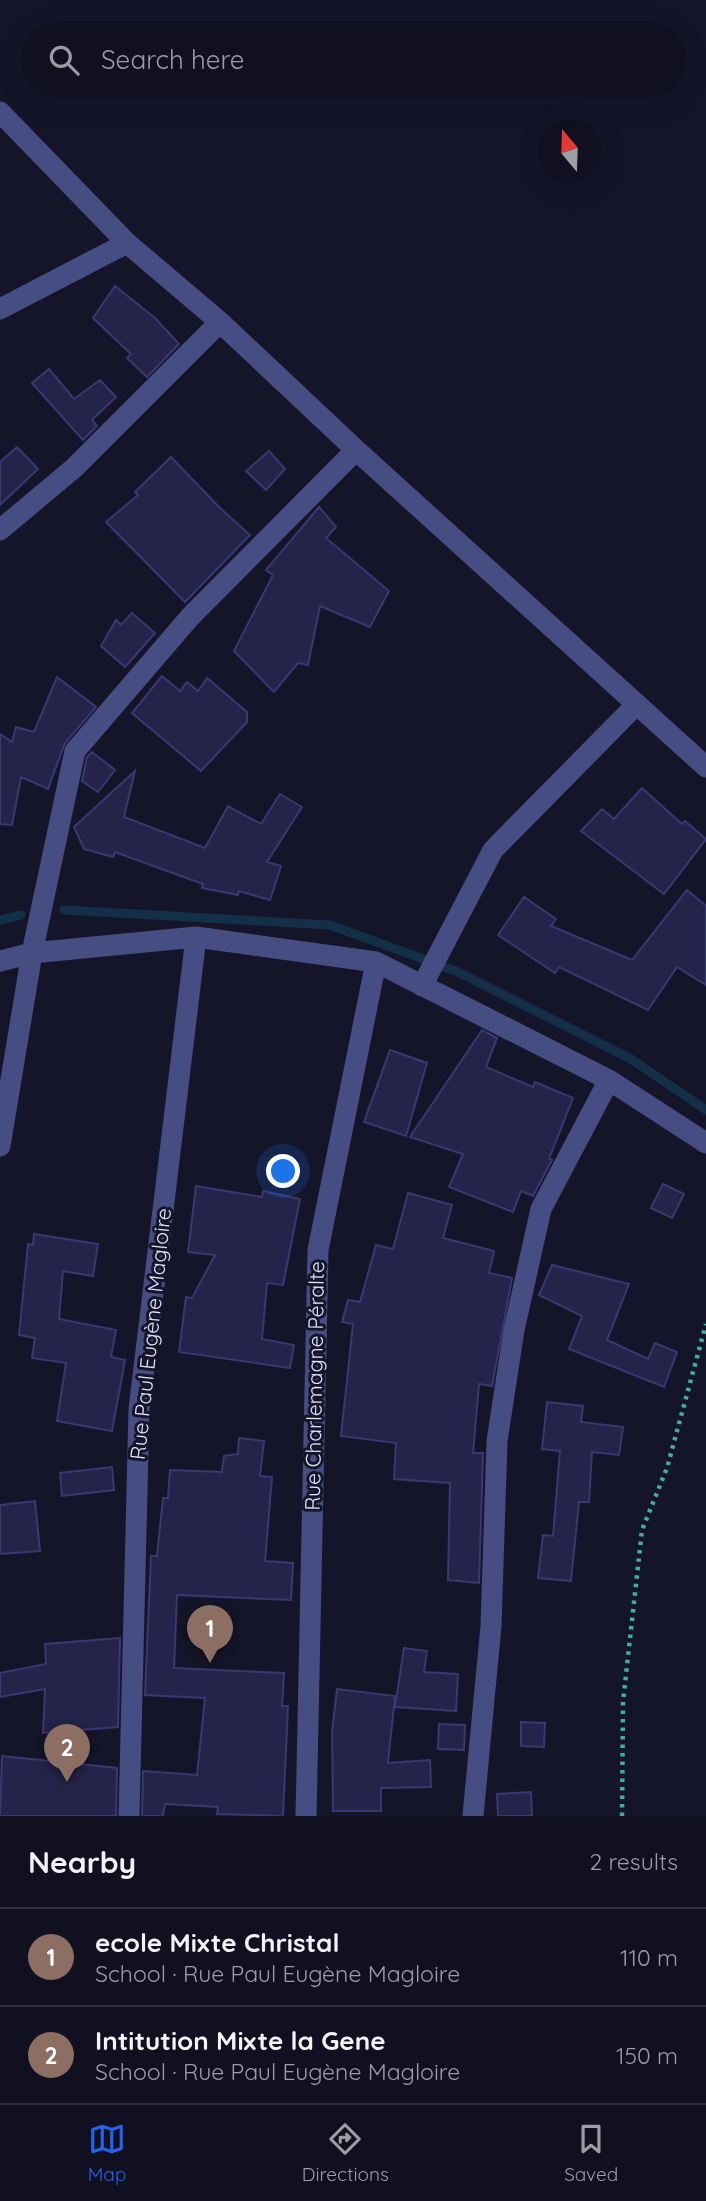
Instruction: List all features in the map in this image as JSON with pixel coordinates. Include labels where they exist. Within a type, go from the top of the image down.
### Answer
[{"type":"street","points":[[0,112],[127,243],[220,322],[356,450],[706,766]]},
{"type":"street","points":[[0,309],[127,243]]},
{"type":"street","points":[[0,530],[74,468],[220,322]]},
{"type":"street","points":[[0,1146],[32,953],[75,751],[190,617],[356,450]]},
{"type":"street","points":[[422,986],[493,850],[637,704]]},
{"type":"street","points":[[0,961],[32,953],[196,937],[376,962],[609,1080],[706,1143]]},
{"type":"street","name":"Rue Paul Eugène Magloire","points":[[129,1816],[139,1409],[196,937]]},
{"type":"street","name":"Rue Charlemagne Péralte","points":[[306,1816],[318,1250],[376,962]]},
{"type":"street","points":[[473,1816],[491,1626],[497,1441],[514,1330],[541,1209],[609,1080]]},
{"type":"path","points":[[622,1816],[623,1702],[642,1530],[667,1468],[706,1324]]},
{"type":"building","points":[[115,286],[155,318],[179,344],[147,377],[127,358],[131,354],[93,318]]},
{"type":"building","points":[[49,369],[74,399],[100,380],[116,397],[92,420],[97,426],[83,440],[32,383]]},
{"type":"building","points":[[17,447],[38,469],[0,505],[0,462]]},
{"type":"building","points":[[269,451],[285,469],[266,490],[246,471]]},
{"type":"building","points":[[171,457],[250,535],[185,602],[106,522],[138,495],[135,492]]},
{"type":"building","points":[[319,507],[336,527],[326,538],[389,591],[370,627],[320,606],[308,665],[298,663],[274,692],[234,651],[273,575],[266,570]]},
{"type":"building","points":[[132,613],[155,633],[125,667],[101,646],[116,620],[121,625]]},
{"type":"building","points":[[162,676],[180,691],[187,682],[198,691],[207,678],[247,712],[247,722],[201,771],[132,713]]},
{"type":"building","points":[[57,677],[96,707],[65,743],[48,789],[21,777],[12,825],[0,824],[0,734],[12,742],[16,727],[34,732]]},
{"type":"building","points":[[92,752],[115,770],[98,792],[82,781],[87,757]]},
{"type":"building","points":[[135,771],[124,817],[205,848],[228,806],[261,824],[280,794],[302,807],[267,862],[281,866],[270,900],[239,891],[238,895],[202,888],[203,884],[115,852],[113,857],[84,849],[74,827]]},
{"type":"building","points":[[642,788],[682,824],[685,821],[706,839],[664,894],[581,831],[602,809],[614,819]]},
{"type":"building","points":[[687,890],[706,906],[706,985],[677,967],[648,1010],[559,967],[555,973],[498,935],[524,897],[556,919],[551,926],[632,960]]},
{"type":"building","points":[[482,1030],[497,1038],[486,1067],[533,1087],[535,1082],[573,1098],[549,1159],[552,1160],[533,1196],[521,1191],[513,1212],[449,1187],[463,1154],[410,1137]]},
{"type":"building","points":[[390,1050],[427,1063],[406,1136],[364,1122]]},
{"type":"building","points":[[663,1184],[684,1194],[672,1218],[651,1208]]},
{"type":"building","points":[[196,1186],[262,1197],[263,1191],[300,1199],[283,1285],[267,1283],[262,1339],[294,1345],[290,1368],[179,1352],[186,1297],[192,1298],[215,1255],[188,1252]]},
{"type":"building","points":[[408,1193],[452,1205],[443,1238],[494,1251],[489,1273],[512,1278],[492,1386],[479,1384],[473,1453],[483,1453],[479,1583],[448,1580],[450,1483],[394,1479],[396,1443],[341,1436],[353,1324],[342,1322],[348,1300],[360,1302],[376,1245],[393,1249]]},
{"type":"building","points":[[34,1234],[98,1244],[93,1276],[63,1271],[59,1319],[116,1330],[111,1357],[125,1360],[112,1431],[57,1421],[66,1363],[32,1358],[35,1338],[19,1335],[28,1244],[33,1245]]},
{"type":"building","points":[[552,1265],[629,1284],[607,1340],[648,1359],[655,1343],[677,1352],[664,1387],[569,1349],[582,1316],[539,1295]]},
{"type":"building","points":[[547,1402],[583,1406],[581,1422],[623,1427],[619,1455],[592,1452],[589,1502],[579,1502],[571,1581],[538,1578],[543,1535],[553,1536],[560,1451],[542,1449]]},
{"type":"building","points":[[239,1438],[264,1441],[260,1476],[272,1477],[265,1561],[293,1563],[291,1600],[177,1595],[174,1668],[284,1673],[282,1706],[288,1706],[283,1816],[217,1814],[218,1807],[165,1804],[163,1816],[142,1816],[143,1771],[197,1775],[205,1698],[145,1695],[151,1556],[157,1556],[163,1498],[168,1498],[170,1470],[222,1472],[224,1456],[238,1454]]},
{"type":"building","points":[[112,1467],[114,1490],[62,1496],[60,1473]]},
{"type":"building","points":[[35,1501],[40,1551],[0,1554],[0,1505]]},
{"type":"building","points":[[120,1638],[118,1727],[43,1733],[45,1689],[0,1697],[0,1673],[46,1664],[45,1644]]},
{"type":"building","points":[[404,1648],[427,1651],[424,1672],[458,1674],[456,1711],[395,1707]]},
{"type":"building","points":[[337,1689],[395,1696],[388,1763],[430,1760],[431,1787],[381,1788],[381,1811],[333,1811],[332,1732]]},
{"type":"building","points":[[521,1722],[545,1723],[544,1747],[521,1746]]},
{"type":"building","points":[[439,1724],[465,1725],[464,1750],[438,1749]]},
{"type":"building","points":[[2,1756],[117,1768],[116,1816],[0,1816]]},
{"type":"building","points":[[531,1792],[532,1816],[498,1816],[497,1794]]},
{"type":"waterway","points":[[64,910],[330,925],[456,971],[631,1059],[706,1110]]},
{"type":"waterway","points":[[0,920],[21,915]]},
{"type":"place","name":"ecole Mixte Christal","points":[[210,1663]]},
{"type":"place","name":"Intitution Mixte la Gene","points":[[67,1782]]}]
